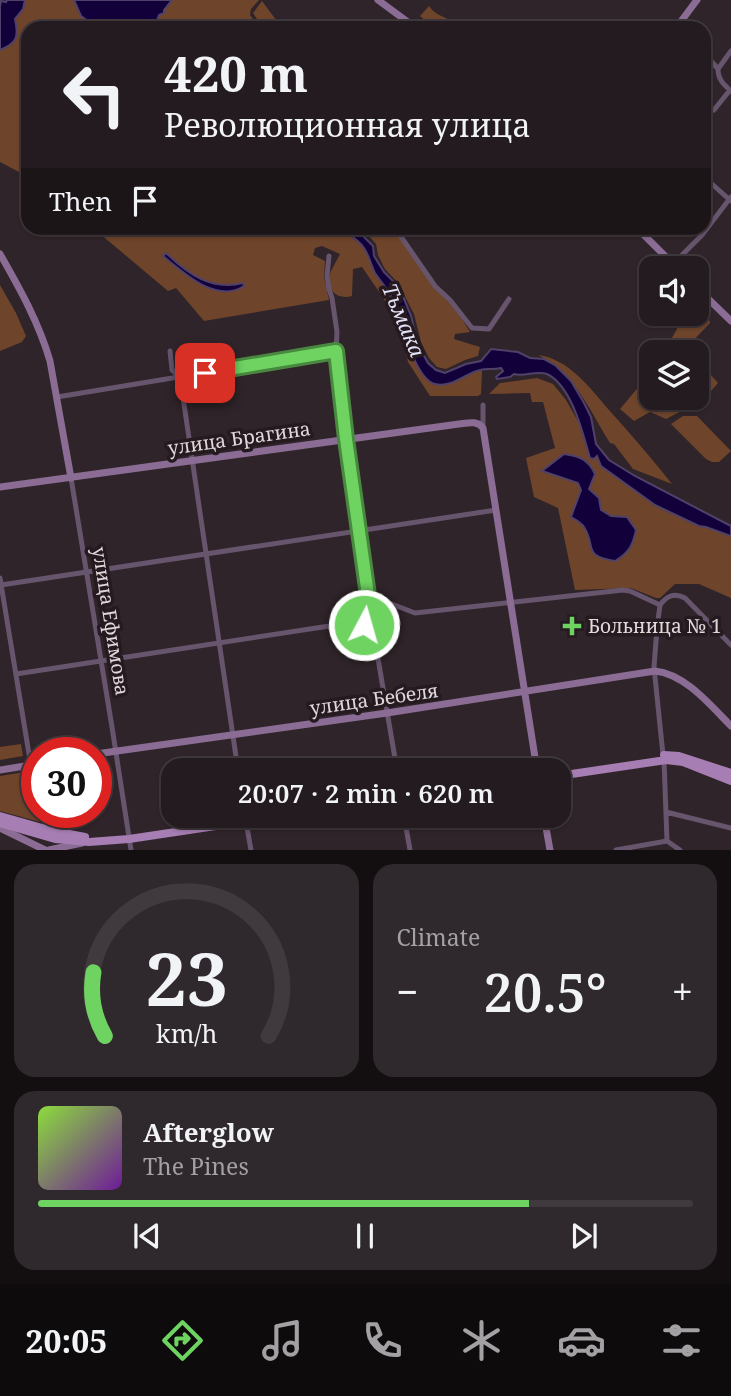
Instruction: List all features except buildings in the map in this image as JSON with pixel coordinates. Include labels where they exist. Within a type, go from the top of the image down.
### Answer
[{"type":"main road","points":[[571,772],[679,756],[731,774]]},
{"type":"main road","points":[[663,758],[683,762],[731,780]]},
{"type":"main road","points":[[0,816],[42,832]]},
{"type":"main road","points":[[0,826],[89,842],[184,828]]},
{"type":"main road","points":[[75,839],[129,837]]},
{"type":"street","points":[[378,0],[406,21]]},
{"type":"street","points":[[681,21],[696,0]]},
{"type":"street","points":[[714,110],[730,90],[720,80],[718,69],[731,51]]},
{"type":"street","points":[[711,61],[718,69]]},
{"type":"street","points":[[711,183],[730,199],[711,223]]},
{"type":"street","points":[[400,235],[435,286],[472,328],[489,329],[509,299]]},
{"type":"street","points":[[644,235],[665,256]]},
{"type":"street","points":[[684,256],[702,235]]},
{"type":"street","name":"улица Ефимова","points":[[0,254],[30,307],[50,361],[131,850]]},
{"type":"street","points":[[329,256],[327,276],[337,332],[336,351],[346,439],[368,595],[363,622],[376,647],[395,758]]},
{"type":"street","points":[[709,300],[731,321]]},
{"type":"street","points":[[170,351],[172,370],[180,377],[236,758]]},
{"type":"street","points":[[57,397],[336,351]]},
{"type":"street","points":[[483,405],[482,427],[535,758]]},
{"type":"street","name":"улица Брагина","points":[[0,487],[458,424],[474,423],[482,427]]},
{"type":"street","points":[[1,585],[496,510]]},
{"type":"street","points":[[0,578],[26,737]]},
{"type":"street","points":[[368,595],[415,613],[624,590],[660,605]]},
{"type":"street","points":[[667,841],[655,671],[660,605],[672,595],[685,598],[731,645]]},
{"type":"street","points":[[16,674],[349,623],[364,607]]},
{"type":"street","points":[[349,623],[366,630]]},
{"type":"street","points":[[655,671],[671,674],[685,682],[731,726]]},
{"type":"street","name":"улица Бебеля","points":[[112,752],[387,713],[655,671]]},
{"type":"street","points":[[0,769],[21,768]]},
{"type":"street","points":[[666,812],[731,828]]},
{"type":"street","points":[[0,826],[47,850],[89,842]]},
{"type":"street","points":[[42,828],[42,832]]},
{"type":"street","points":[[248,828],[251,850]]},
{"type":"street","points":[[406,828],[410,850]]},
{"type":"street","points":[[546,828],[550,850]]},
{"type":"street","points":[[616,850],[667,841],[678,850]]},
{"type":"shaded area","points":[[25,0],[74,0],[81,16],[88,21],[21,21],[21,178],[19,172],[0,162],[0,50],[15,39],[15,19],[23,9]]},
{"type":"shaded area","points":[[172,0],[259,0],[251,9],[250,15],[254,21],[157,21]]},
{"type":"shaded area","points":[[262,1],[277,21],[258,21],[253,13]]},
{"type":"shaded area","points":[[429,6],[437,14],[451,21],[426,21],[420,16]]},
{"type":"shaded area","points":[[101,235],[348,235],[364,247],[375,272],[392,297],[404,334],[423,375],[456,382],[481,370],[481,394],[430,396],[408,362],[403,340],[384,299],[362,267],[353,269],[352,296],[336,295],[330,287],[329,277],[340,254],[322,246],[315,248],[313,255],[325,261],[324,277],[329,300],[204,321],[176,288],[168,291]]},
{"type":"shaded area","points":[[368,235],[398,235],[470,332],[455,334],[454,339],[480,347],[478,356],[446,369],[437,367],[421,342],[414,314],[398,283],[385,269],[376,244]]},
{"type":"shaded area","points":[[0,285],[26,336],[22,342],[0,351]]},
{"type":"shaded area","points":[[677,326],[707,326],[694,340],[671,340]]},
{"type":"shaded area","points":[[538,355],[560,362],[578,376],[672,484],[633,469],[614,444],[610,443],[588,406],[562,371]]},
{"type":"shaded area","points":[[709,373],[718,383],[709,393]]},
{"type":"shaded area","points":[[537,378],[553,384],[566,400],[579,423],[590,458],[597,456],[601,466],[655,505],[699,526],[731,536],[731,598],[699,584],[675,584],[660,598],[631,588],[575,590],[558,508],[534,497],[526,458],[555,448],[543,402],[532,402],[530,393],[489,394],[500,383]]},
{"type":"shaded area","points":[[639,386],[639,410],[683,410],[666,419],[650,412],[634,421],[620,409]]},
{"type":"shaded area","points":[[683,416],[697,416],[731,451],[719,462],[706,459],[671,424]]},
{"type":"shaded area","points":[[21,744],[21,756],[0,760],[0,747]]},
{"type":"shaded area","points":[[21,773],[21,817],[0,811],[0,776]]},
{"type":"water","points":[[25,0],[23,9],[15,19],[15,39],[0,50],[0,6],[1,1]]},
{"type":"water","points":[[74,0],[172,0],[157,21],[88,21],[81,16]]},
{"type":"water","name":"Тьмака","points":[[350,235],[362,235],[373,246],[374,256],[402,294],[418,345],[428,363],[436,370],[445,373],[481,361],[491,349],[518,352],[555,365],[571,381],[584,403],[591,417],[596,444],[609,460],[731,526],[731,536],[699,526],[655,505],[601,466],[597,456],[590,458],[570,400],[556,380],[547,374],[514,374],[497,379],[503,371],[501,368],[480,370],[441,385],[427,380],[409,347],[391,296],[375,273],[366,251]]},
{"type":"water","points":[[166,253],[183,268],[210,283],[243,283],[244,286],[233,291],[212,289],[163,256]]},
{"type":"water","points":[[564,454],[582,459],[592,469],[595,474],[589,489],[599,498],[601,510],[611,516],[627,517],[636,530],[630,548],[615,561],[594,553],[584,527],[571,517],[581,490],[578,483],[542,471]]},
{"type":"place","name":"Больница № 1","points":[[572,626]]},
{"type":"route","points":[[205,373],[336,351],[368,595],[364,607],[364,625]]}]
